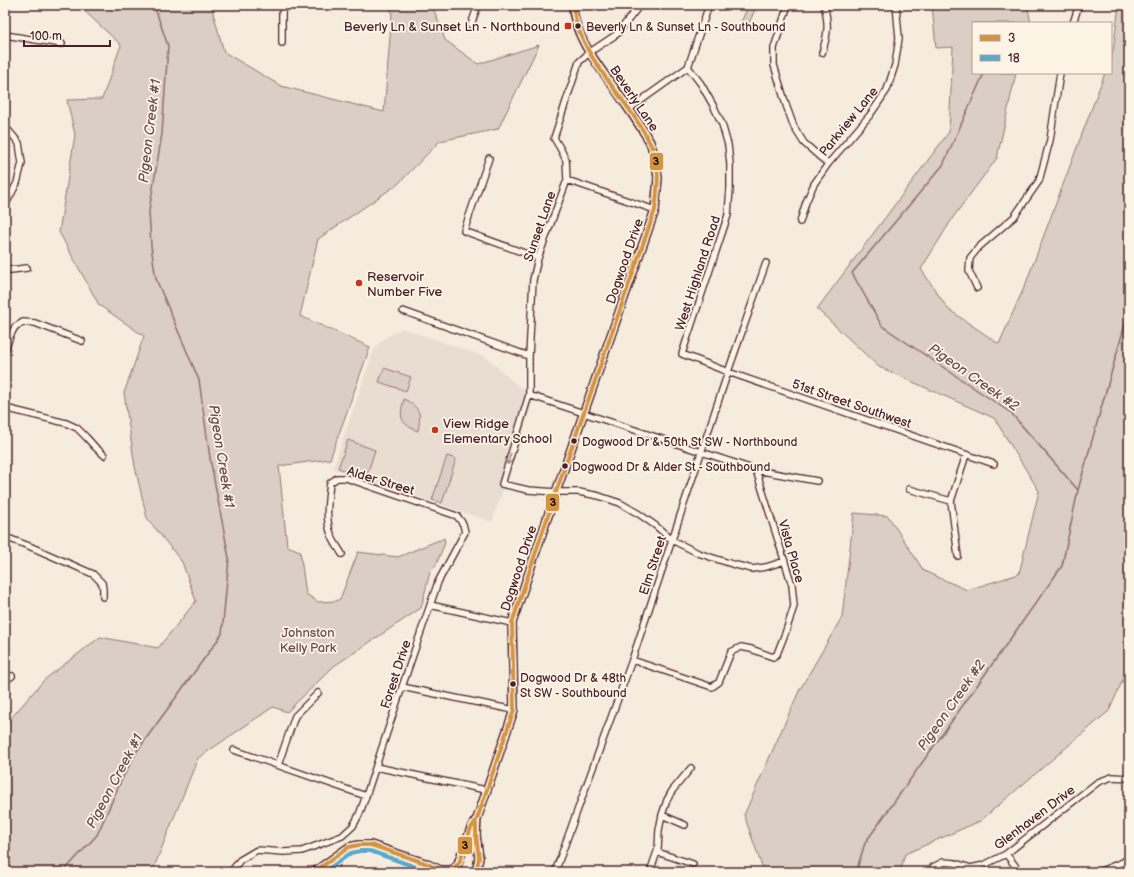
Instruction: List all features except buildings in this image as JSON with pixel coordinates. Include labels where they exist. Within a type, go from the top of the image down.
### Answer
[{"type":"street","points":[[282,43],[282,13],[284,5]]},
{"type":"street","points":[[471,25],[478,5]]},
{"type":"street","name":"Beverly Lane","points":[[573,5],[577,28],[590,52],[650,142],[656,157],[658,178],[655,210]]},
{"type":"street","name":"Sunset Lane","points":[[556,492],[528,490],[502,484],[529,395],[529,356],[533,280],[538,258],[567,180],[566,160],[554,138],[579,62],[590,52],[617,34],[636,10],[638,5]]},
{"type":"street","points":[[628,109],[688,67],[709,5]]},
{"type":"street","points":[[788,5],[774,48],[774,65],[786,106],[794,126],[804,143],[828,164]]},
{"type":"street","points":[[822,53],[827,36],[827,18],[824,5]]},
{"type":"street","name":"Parkview Lane","points":[[800,222],[806,202],[814,184],[828,164],[870,115],[887,90],[895,65],[899,38],[896,5]]},
{"type":"street","points":[[1073,22],[1079,5]]},
{"type":"street","points":[[5,35],[62,44]]},
{"type":"street","name":"West Highland Road","points":[[688,67],[701,84],[714,106],[728,144],[730,164],[728,215],[682,354],[703,362]]},
{"type":"street","points":[[977,288],[969,271],[970,258],[979,247],[1014,217],[1039,180],[1050,140],[1060,74]]},
{"type":"street","points":[[5,128],[19,143],[22,163],[17,183],[5,206]]},
{"type":"street","points":[[489,158],[464,231],[538,258]]},
{"type":"street","points":[[567,180],[655,210]]},
{"type":"street","name":"Dogwood Drive","points":[[476,872],[479,858],[476,835],[476,819],[514,710],[512,623],[556,492],[655,210]]},
{"type":"street","name":"Elm Street","points":[[555,872],[632,660],[766,263]]},
{"type":"street","points":[[5,269],[11,270],[27,268]]},
{"type":"street","points":[[403,311],[529,356]]},
{"type":"street","points":[[5,351],[15,327],[23,322],[35,323],[82,341]]},
{"type":"street","name":"51st Street Southwest","points":[[703,362],[994,464]]},
{"type":"street","points":[[529,395],[756,470],[817,482]]},
{"type":"street","points":[[5,408],[66,423],[77,428],[104,455]]},
{"type":"street","points":[[958,556],[951,501],[966,455]]},
{"type":"street","name":"Vista Place","points":[[632,660],[712,687],[719,682],[731,652],[741,647],[773,656],[777,654],[794,606],[792,585],[756,470]]},
{"type":"street","name":"Alder Street","points":[[342,554],[330,534],[327,518],[330,484],[337,478],[346,478],[456,516],[463,524],[465,532]]},
{"type":"street","points":[[909,489],[951,501]]},
{"type":"street","points":[[556,492],[579,492],[600,496],[620,503],[656,526],[672,540],[698,553],[752,569],[766,567],[785,561]]},
{"type":"street","name":"Forest Drive","points":[[231,872],[240,860],[257,850],[283,852],[302,851],[342,836],[353,826],[366,796],[438,582],[465,532]]},
{"type":"street","points":[[5,537],[93,574],[102,583],[103,597]]},
{"type":"street","points":[[430,605],[512,623]]},
{"type":"street","points":[[5,681],[12,676]]},
{"type":"street","points":[[402,687],[514,710]]},
{"type":"street","points":[[278,765],[295,716],[318,693]]},
{"type":"street","points":[[234,750],[366,796]]},
{"type":"street","points":[[376,767],[486,790]]},
{"type":"street","points":[[650,872],[657,852],[659,830],[667,800],[672,791],[691,768]]},
{"type":"street","name":"Glenhaven Drive","points":[[931,872],[933,868],[943,862],[955,863],[971,868],[984,866],[1006,854],[1098,782],[1112,777],[1129,778]]},
{"type":"street","points":[[662,815],[685,825]]},
{"type":"street","points":[[314,872],[349,847],[359,845],[371,845],[425,863],[443,871],[452,870],[457,866],[471,828],[476,819]]},
{"type":"street","points":[[657,852],[693,864]]},
{"type":"street","points":[[334,872],[340,854]]},
{"type":"street","points":[[1006,854],[1020,872]]},
{"type":"street","points":[[1098,872],[1123,862],[1129,857]]},
{"type":"shaded area","name":"View Ridge Elementary School","points":[[402,328],[486,357],[519,387],[536,393],[492,522],[333,468],[374,350],[382,340]]},
{"type":"green space","name":"Johnston Kelly Park","points":[[78,5],[211,5],[224,52],[281,86],[384,112],[392,12],[388,5],[433,5],[445,40],[478,64],[539,45],[498,129],[440,141],[398,184],[318,239],[300,316],[370,347],[330,459],[279,466],[287,546],[300,551],[306,594],[318,602],[336,601],[340,599],[358,552],[398,557],[444,538],[445,543],[435,567],[430,572],[421,608],[334,666],[287,712],[273,707],[198,758],[152,872],[5,872],[5,725],[44,680],[100,637],[158,648],[196,601],[182,562],[147,518],[135,467],[124,393],[144,336],[99,305],[59,232],[75,135],[67,100],[102,99],[121,45]]},
{"type":"green space","points":[[749,5],[757,5],[746,30],[740,24]]},
{"type":"green space","points":[[932,5],[1027,5],[1031,22],[972,22],[972,74],[1016,74],[997,158],[954,216],[921,269],[948,309],[999,344],[1026,283],[1105,74],[1112,74],[1112,54],[1119,5],[1129,5],[1129,666],[1109,711],[980,821],[905,854],[900,872],[764,872],[744,815],[799,691],[842,617],[854,513],[888,516],[924,571],[967,590],[1019,574],[1039,491],[994,418],[879,367],[817,309],[949,132],[953,47],[936,48]]},
{"type":"green space","points":[[384,368],[411,377],[406,391],[379,382]]},
{"type":"green space","points":[[404,399],[414,405],[417,409],[419,416],[418,431],[404,423],[402,419],[401,415]]},
{"type":"green space","points":[[348,440],[375,450],[366,478],[338,468]]},
{"type":"green space","points":[[447,456],[456,459],[442,503],[432,500]]},
{"type":"waterway","name":"Pigeon Creek #1","points":[[63,872],[97,835],[121,781],[137,751],[222,634],[229,558],[210,458],[199,380],[156,279],[151,246],[149,211],[162,134],[168,46],[154,5]]},
{"type":"waterway","name":"Pigeon Creek #2","points":[[984,74],[943,165],[852,273],[882,326],[1011,413],[1078,490]]},
{"type":"waterway","name":"Pigeon Creek #2","points":[[856,872],[865,843],[1062,566],[1078,490],[1129,310]]},
{"type":"transit line","name":"3","points":[[314,872],[349,847],[359,845],[371,845],[425,863],[441,870],[452,870],[459,863],[471,828],[477,819],[514,710],[512,623],[556,492],[655,210],[657,190],[657,163],[651,146],[638,123],[588,50],[581,36],[573,5]]},
{"type":"transit line","name":"3","points":[[476,824],[479,858],[476,872]]},
{"type":"transit line","name":"18","points":[[324,872],[351,853],[360,851],[370,851],[430,872]]},
{"type":"place","name":"Beverly Ln & Sunset Ln - Northbound","points":[[568,26]]},
{"type":"place","name":"Beverly Ln & Sunset Ln - Southbound","points":[[578,26]]},
{"type":"place","name":"Reservoir Number Five","points":[[359,283]]},
{"type":"place","name":"View Ridge Elementary School","points":[[435,430]]},
{"type":"place","name":"Dogwood Dr & 50th St SW - Northbound","points":[[574,441]]},
{"type":"place","name":"Dogwood Dr & Alder St - Southbound","points":[[565,466]]},
{"type":"place","name":"Dogwood Dr & 48th St SW - Southbound","points":[[513,684]]}]
